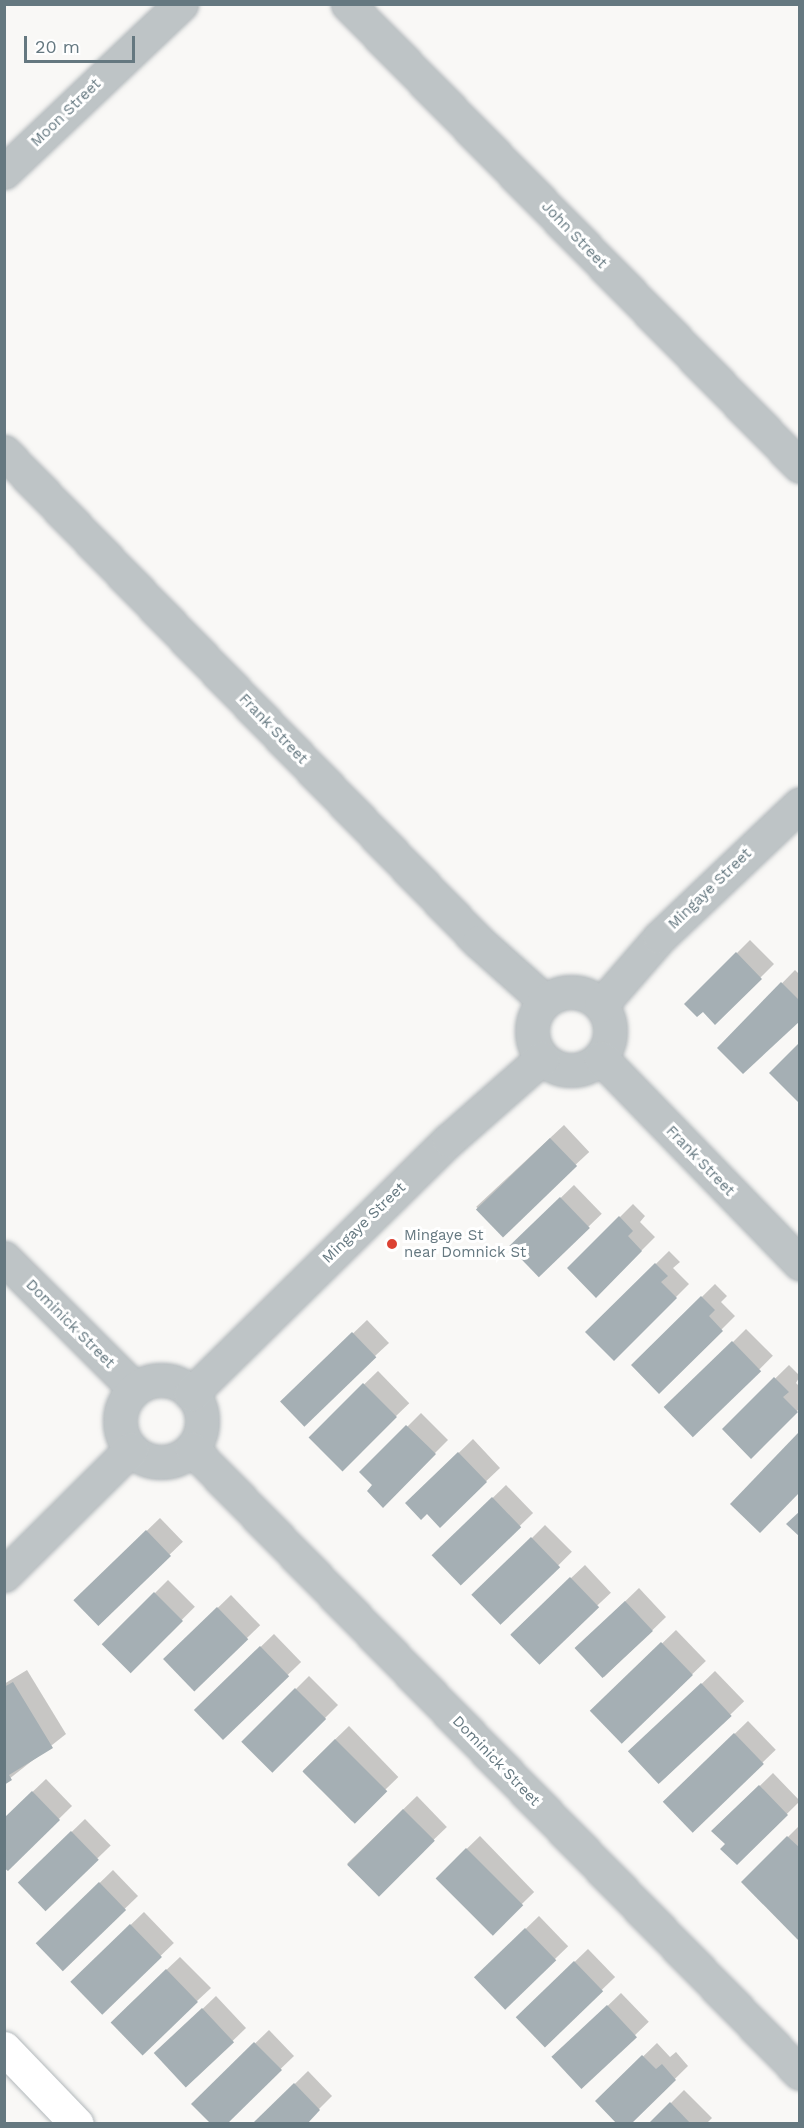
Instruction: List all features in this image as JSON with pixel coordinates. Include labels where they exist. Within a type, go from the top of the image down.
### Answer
[{"type":"main road","points":[[4,2048],[77,2124]]},
{"type":"street","name":"Moon Street","points":[[4,172],[181,4]]},
{"type":"street","name":"John Street","points":[[348,4],[800,465]]},
{"type":"street","name":"Frank Street","points":[[4,452],[479,942],[545,1001]]},
{"type":"street","name":"Mingaye Street","points":[[601,1005],[660,936],[800,804]]},
{"type":"street","points":[[574,991],[601,1005],[611,1031],[601,1058],[591,1066],[565,1070],[542,1058],[532,1039],[532,1029],[533,1018],[545,1001],[574,991]]},
{"type":"street","name":"Mingaye Street","points":[[190,1394],[449,1140],[542,1058]]},
{"type":"street","name":"Frank Street","points":[[601,1058],[800,1263]]},
{"type":"street","name":"Dominick Street","points":[[4,1258],[135,1389]]},
{"type":"street","points":[[161,1380],[174,1383],[190,1394],[202,1417],[199,1437],[192,1449],[175,1460],[162,1462],[148,1461],[132,1449],[121,1432],[120,1418],[126,1399],[135,1389],[161,1380]]},
{"type":"street","points":[[4,1575],[132,1449]]},
{"type":"street","name":"Dominick Street","points":[[192,1449],[800,2073]]},
{"type":"building","points":[[736,952],[762,979],[715,1025],[703,1012],[697,1017],[684,1004]]},
{"type":"building","points":[[781,982],[800,1001],[800,1021],[743,1074],[717,1048]]},
{"type":"building","points":[[800,1042],[800,1100],[798,1102],[769,1073]]},
{"type":"building","points":[[550,1138],[577,1166],[503,1238],[476,1210]]},
{"type":"building","points":[[560,1197],[590,1228],[539,1277],[509,1246]]},
{"type":"building","points":[[619,1216],[633,1231],[628,1236],[642,1251],[596,1298],[567,1268]]},
{"type":"building","points":[[655,1263],[668,1276],[661,1282],[677,1298],[614,1361],[585,1332]]},
{"type":"building","points":[[701,1296],[715,1310],[709,1316],[723,1331],[659,1394],[631,1365]]},
{"type":"building","points":[[352,1332],[376,1357],[304,1427],[280,1401]]},
{"type":"building","points":[[732,1341],[761,1371],[693,1437],[664,1407]]},
{"type":"building","points":[[774,1377],[789,1392],[783,1397],[798,1412],[751,1459],[722,1429]]},
{"type":"building","points":[[363,1383],[397,1417],[342,1471],[309,1437]]},
{"type":"building","points":[[406,1425],[436,1454],[383,1508],[367,1491],[372,1485],[359,1472]]},
{"type":"building","points":[[798,1433],[800,1492],[760,1533],[730,1504]]},
{"type":"building","points":[[458,1452],[487,1482],[440,1528],[427,1514],[421,1520],[405,1503]]},
{"type":"building","points":[[492,1497],[521,1527],[461,1586],[432,1555]]},
{"type":"building","points":[[800,1511],[800,1537],[786,1524]]},
{"type":"building","points":[[146,1530],[171,1556],[98,1626],[73,1600]]},
{"type":"building","points":[[531,1537],[560,1567],[500,1625],[471,1595]]},
{"type":"building","points":[[570,1577],[599,1607],[539,1665],[510,1635]]},
{"type":"building","points":[[154,1592],[183,1621],[131,1673],[102,1644]]},
{"type":"building","points":[[625,1601],[653,1631],[602,1678],[575,1648]]},
{"type":"building","points":[[217,1607],[248,1639],[194,1691],[163,1659]]},
{"type":"building","points":[[661,1642],[693,1675],[622,1744],[590,1711]]},
{"type":"building","points":[[260,1646],[289,1676],[223,1740],[194,1710]]},
{"type":"building","points":[[13,1682],[53,1748],[9,1775],[12,1780],[4,1785],[4,1687]]},
{"type":"building","points":[[701,1683],[732,1716],[659,1784],[628,1751]]},
{"type":"building","points":[[295,1688],[326,1719],[272,1773],[241,1742]]},
{"type":"building","points":[[734,1733],[764,1764],[693,1833],[663,1802]]},
{"type":"building","points":[[335,1739],[387,1791],[355,1824],[302,1772]]},
{"type":"building","points":[[759,1785],[788,1815],[737,1865],[720,1849],[725,1844],[711,1831]]},
{"type":"building","points":[[32,1791],[60,1820],[8,1871],[4,1868],[4,1818]]},
{"type":"building","points":[[403,1809],[435,1841],[379,1897],[347,1865]]},
{"type":"building","points":[[71,1831],[99,1860],[46,1911],[18,1882]]},
{"type":"building","points":[[787,1836],[800,1848],[800,1942],[741,1882]]},
{"type":"building","points":[[466,1848],[523,1905],[493,1936],[436,1878]]},
{"type":"building","points":[[99,1882],[126,1910],[63,1971],[36,1943]]},
{"type":"building","points":[[130,1924],[162,1957],[102,2015],[70,1982]]},
{"type":"building","points":[[525,1928],[556,1960],[505,2010],[474,1977]]},
{"type":"building","points":[[574,1961],[603,1991],[545,2047],[516,2017]]},
{"type":"building","points":[[166,1969],[198,2002],[143,2056],[111,2022]]},
{"type":"building","points":[[607,2005],[637,2037],[581,2089],[551,2057]]},
{"type":"building","points":[[202,2008],[234,2042],[186,2087],[154,2053]]},
{"type":"building","points":[[254,2042],[282,2070],[227,2124],[211,2124],[191,2104]]},
{"type":"building","points":[[642,2055],[656,2069],[662,2064],[676,2080],[631,2124],[617,2124],[595,2101]]},
{"type":"building","points":[[294,2083],[320,2110],[307,2124],[252,2124]]},
{"type":"building","points":[[670,2102],[691,2124],[648,2124]]},
{"type":"place","name":"Mingaye St near Domnick St","points":[[392,1244]]}]
